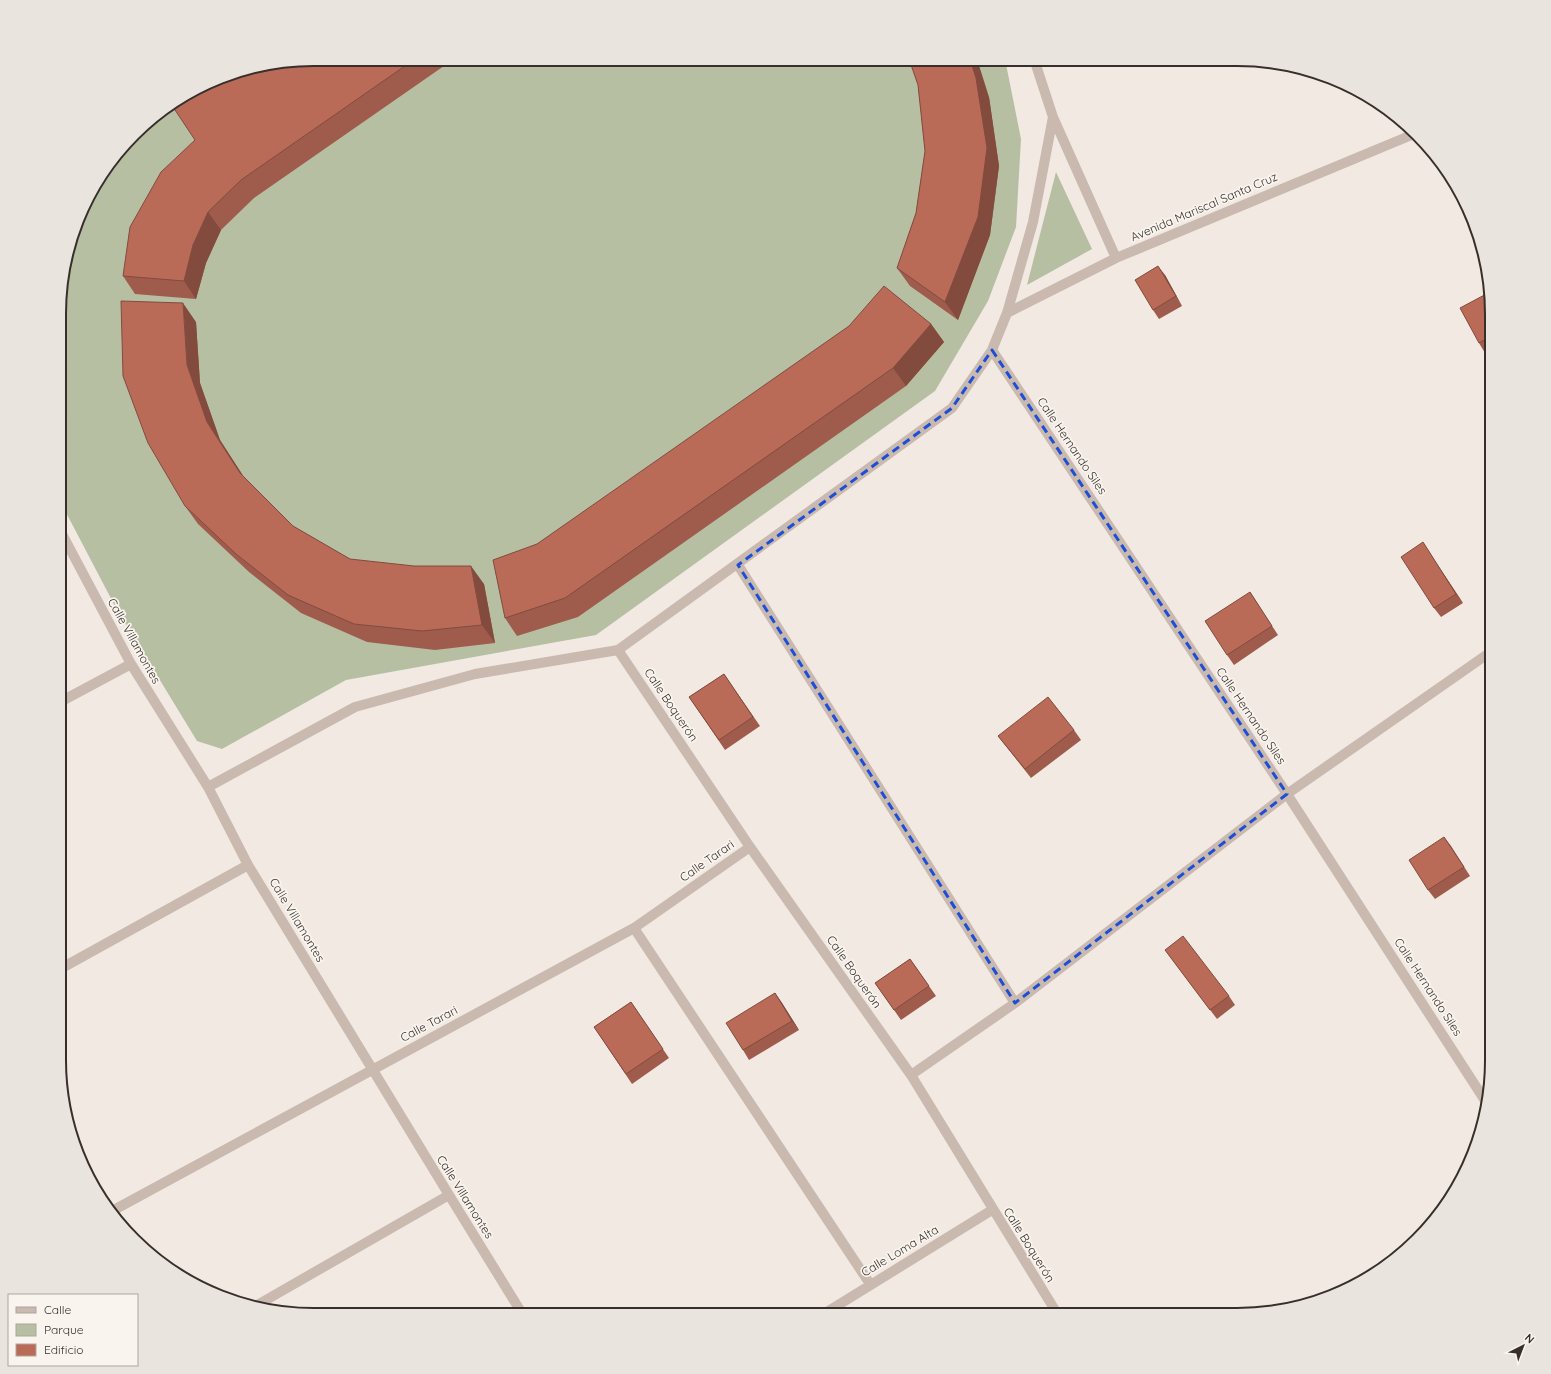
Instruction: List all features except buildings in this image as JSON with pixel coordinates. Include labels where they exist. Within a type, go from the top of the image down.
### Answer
[{"type":"street","points":[[1036,66],[1053,116],[1116,258]]},
{"type":"street","points":[[208,787],[355,707],[475,674],[618,650],[738,565],[952,408],[992,350],[1007,313],[1033,222],[1053,116]]},
{"type":"street","name":"Avenida Mariscal Santa Cruz","points":[[1007,313],[1116,258],[1409,136]]},
{"type":"street","name":"Calle Hernando Siles","points":[[992,350],[1287,794],[1482,1096]]},
{"type":"street","name":"Calle Villamontes","points":[[66,541],[131,664],[208,787],[248,865],[519,1308]]},
{"type":"street","points":[[738,565],[1015,1002]]},
{"type":"street","name":"Calle Boquerón","points":[[618,650],[750,847],[911,1075],[992,1210],[1054,1308]]},
{"type":"street","points":[[911,1075],[1015,1002],[1287,794],[1485,655]]},
{"type":"street","points":[[66,699],[131,664]]},
{"type":"street","name":"Calle Tarari","points":[[116,1209],[634,928],[750,847]]},
{"type":"street","points":[[66,966],[248,865]]},
{"type":"street","points":[[634,928],[870,1284]]},
{"type":"street","points":[[262,1302],[449,1195]]},
{"type":"street","name":"Calle Loma Alta","points":[[833,1308],[992,1210]]},
{"type":"highlighted area","points":[[992,350],[1287,794],[1015,1003],[738,565],[952,408]]},
{"type":"green space","points":[[314,66],[1006,66],[1021,139],[1016,227],[988,301],[935,391],[596,635],[346,680],[222,749],[197,741],[116,608],[66,513],[66,314],[68,282],[74,250],[85,219],[99,190],[108,176],[117,163],[139,139],[163,117],[190,99],[219,85],[250,74],[282,68]]},
{"type":"green space","points":[[1056,172],[1092,249],[1027,285]]}]
